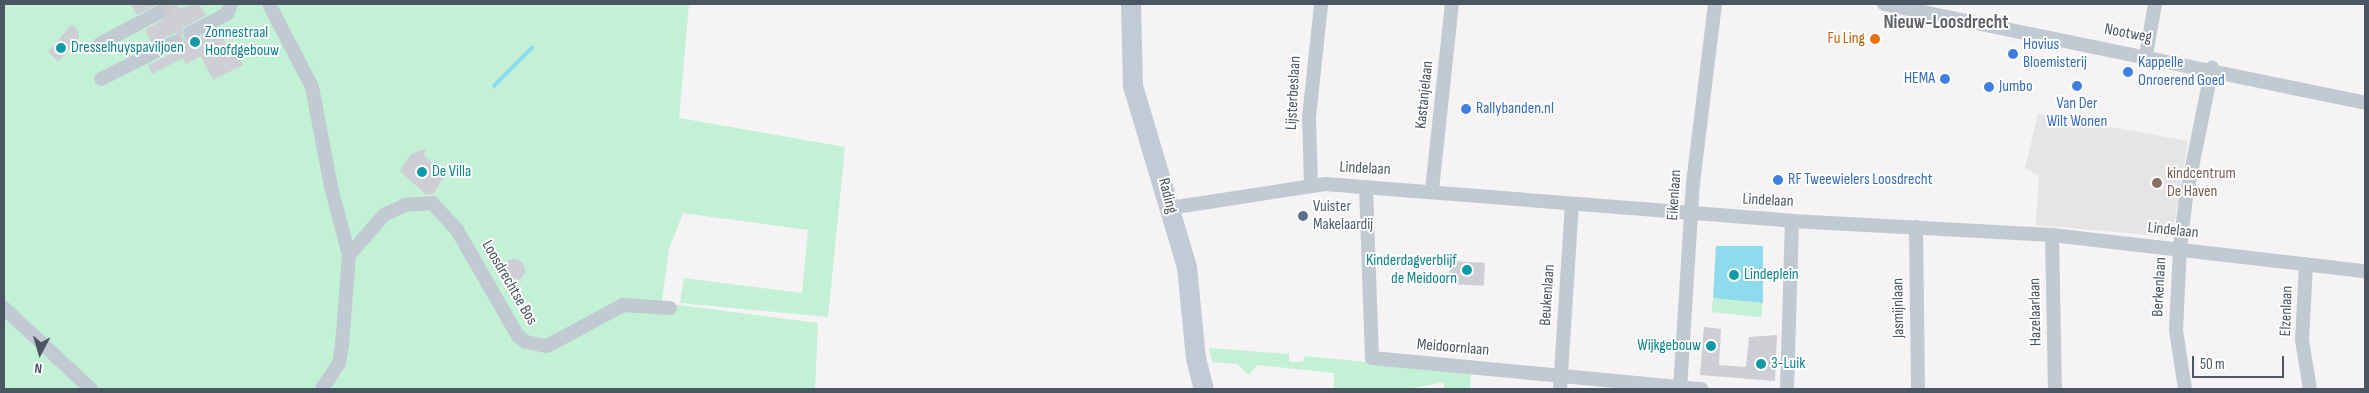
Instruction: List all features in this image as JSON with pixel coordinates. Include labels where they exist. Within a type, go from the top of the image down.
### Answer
[{"type":"main road","name":"Rading","points":[[1131,4],[1133,86],[1186,267],[1196,358],[1204,389]]},
{"type":"street","points":[[190,33],[227,14],[231,4]]},
{"type":"street","points":[[269,4],[312,86],[331,187],[349,255],[339,363],[322,389]]},
{"type":"street","name":"Lijsterbeslaan","points":[[1311,185],[1309,117],[1321,4]]},
{"type":"street","name":"Kastanjelaan","points":[[1432,190],[1452,4]]},
{"type":"street","name":"Eikenlaan","points":[[1680,389],[1691,213],[1715,4]]},
{"type":"street","name":"Nootweg","points":[[1884,4],[2212,68],[2365,103]]},
{"type":"street","points":[[2146,55],[2155,4]]},
{"type":"street","points":[[100,44],[158,13]]},
{"type":"street","points":[[101,79],[174,42]]},
{"type":"street","name":"Berkenlaan","points":[[2185,389],[2176,330],[2180,249],[2186,197],[2212,68]]},
{"type":"street","name":"Lindelaan","points":[[1170,208],[1311,185],[1432,190],[1572,204],[1792,221],[2052,235],[2365,270]]},
{"type":"street","name":"Meidoornlaan","points":[[1366,187],[1372,358],[1560,375],[1680,389],[1702,389]]},
{"type":"street","name":"Loosdrechtse Bos","points":[[349,255],[384,215],[405,205],[432,203],[457,230],[518,336],[526,342],[547,346],[623,305],[670,308]]},
{"type":"street","name":"Beukenlaan","points":[[1560,389],[1572,204]]},
{"type":"street","points":[[1787,389],[1792,221]]},
{"type":"street","name":"Jasmijnlaan","points":[[1916,227],[1918,389]]},
{"type":"street","name":"Hazelaarlaan","points":[[2052,235],[2055,389]]},
{"type":"street","name":"Elzenlaan","points":[[2306,264],[2302,340],[2310,389]]},
{"type":"street","points":[[4,308],[91,389]]},
{"type":"shaded area","points":[[2038,114],[2188,141],[2172,237],[2036,225],[2039,176],[2025,168]]},
{"type":"green space","points":[[4,4],[689,4],[679,118],[845,147],[828,317],[680,303],[684,278],[802,293],[808,230],[683,213],[669,249],[662,301],[648,301],[818,323],[815,389],[4,389]]},
{"type":"green space","points":[[1713,298],[1763,303],[1761,317],[1712,312]]},
{"type":"green space","points":[[1209,348],[1289,354],[1289,362],[1303,362],[1304,356],[1471,372],[1470,389],[1444,389],[1444,382],[1409,389],[1334,389],[1334,373],[1257,365],[1249,375],[1237,364],[1212,362]]},
{"type":"water","points":[[532,45],[535,48],[495,88],[492,85]]},
{"type":"water","points":[[1716,246],[1763,246],[1763,303],[1713,298]]},
{"type":"building","points":[[138,4],[158,4],[137,15],[132,6]]},
{"type":"building","name":"Zonnestraal Hoofdgebouw","points":[[158,4],[177,4],[179,8],[199,4],[206,15],[183,28],[182,37],[194,41],[218,28],[230,53],[236,50],[243,65],[213,80],[201,56],[186,64],[183,58],[152,74],[148,65],[179,50],[184,42],[175,33],[152,44],[145,30],[165,18],[166,9]]},
{"type":"building","points":[[72,24],[79,32],[79,38],[58,62],[48,52]]},
{"type":"building","name":"De Villa","points":[[426,148],[424,155],[445,175],[434,193],[426,195],[400,171],[410,155]]},
{"type":"building","points":[[514,259],[522,262],[525,270],[522,278],[514,281],[506,278],[503,270],[506,262]]},
{"type":"building","name":"Kinderdagverblijf de Meidoorn","points":[[1450,261],[1485,263],[1484,286],[1449,284]]},
{"type":"building","points":[[1704,327],[1721,329],[1719,365],[1746,367],[1749,337],[1777,335],[1775,381],[1700,375]]},
{"type":"tunnel","points":[[158,13],[177,4]]},
{"type":"place","name":"Fu Ling","points":[[1875,39]]},
{"type":"place","name":"Zonnestraal Hoofdgebouw","points":[[195,42]]},
{"type":"place","name":"Dresselhuyspaviljoen","points":[[61,48]]},
{"type":"place","name":"Hovius Bloemisterij","points":[[2013,54]]},
{"type":"place","name":"Kappelle Onroerend Goed","points":[[2128,72]]},
{"type":"place","name":"HEMA","points":[[1945,79]]},
{"type":"place","name":"Van Der Wilt Wonen","points":[[2077,86]]},
{"type":"place","name":"Jumbo","points":[[1989,87]]},
{"type":"place","name":"Rallybanden.nl","points":[[1466,109]]},
{"type":"place","name":"De Villa","points":[[422,172]]},
{"type":"place","name":"RF Tweewielers Loosdrecht","points":[[1778,180]]},
{"type":"place","name":"kindcentrum De Haven","points":[[2157,183]]},
{"type":"place","name":"Vuister Makelaardij","points":[[1303,216]]},
{"type":"place","name":"Kinderdagverblijf de Meidoorn","points":[[1467,270]]},
{"type":"place","name":"Lindeplein","points":[[1734,275]]},
{"type":"place","name":"Wijkgebouw","points":[[1711,346]]},
{"type":"place","name":"3-Luik","points":[[1761,364]]},
{"type":"district","name":"Nieuw-Loosdrecht","points":[[1946,23]]}]
